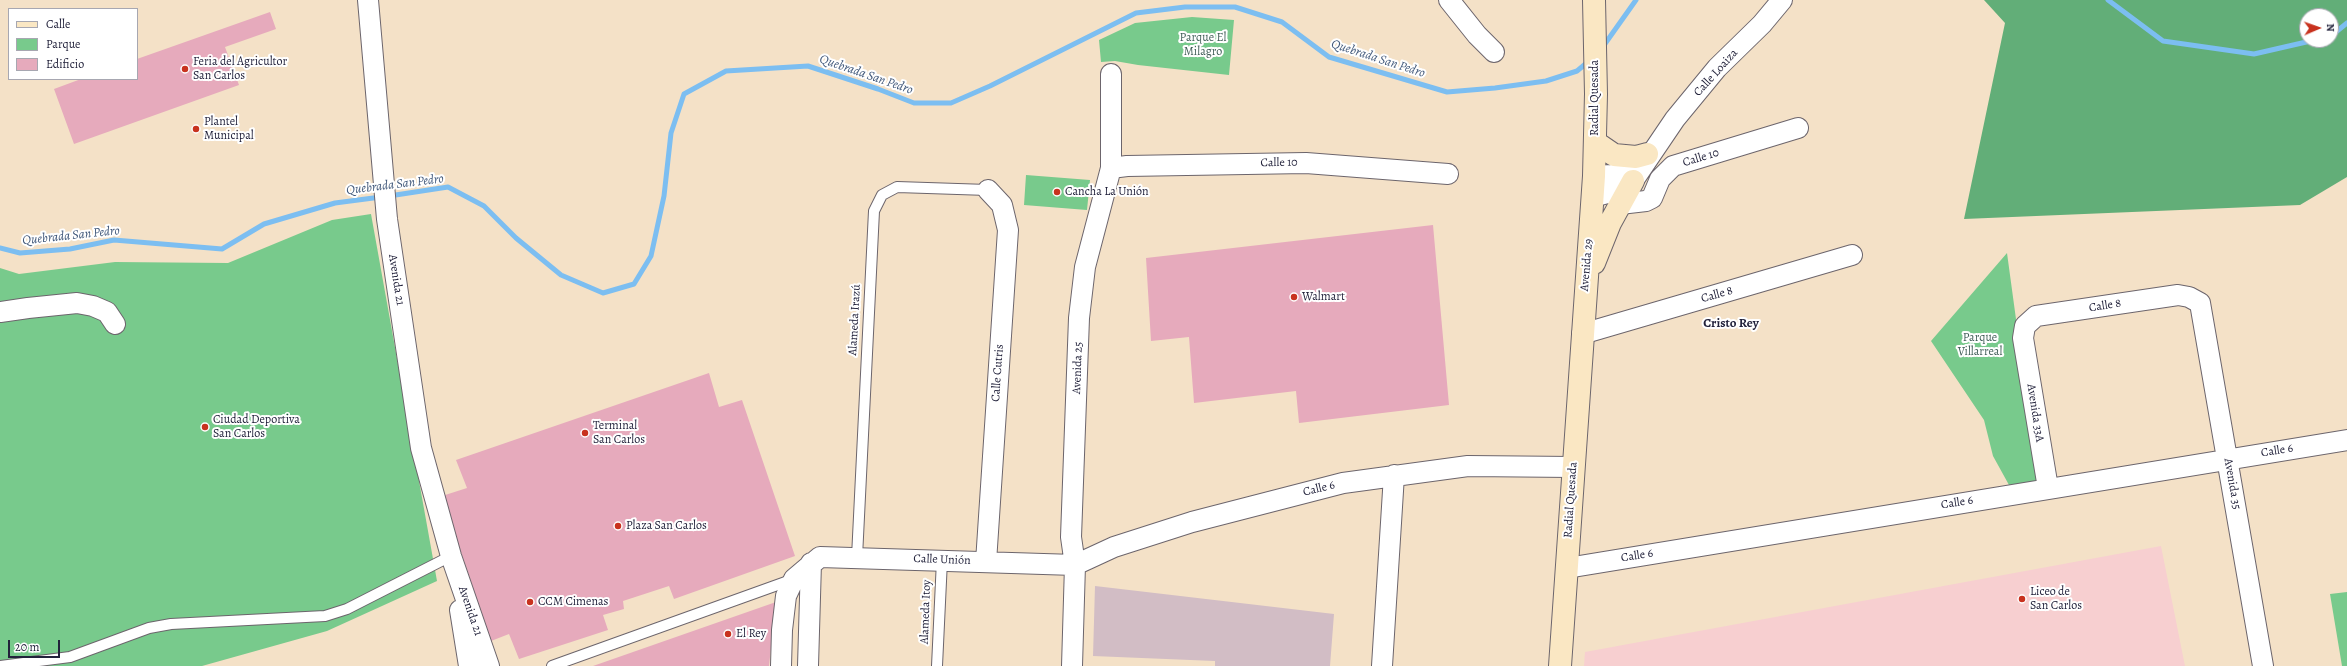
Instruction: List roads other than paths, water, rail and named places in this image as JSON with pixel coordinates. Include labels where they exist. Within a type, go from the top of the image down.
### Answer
[{"type":"main road","name":"Radial Quesada","points":[[1593,186],[1596,94],[1594,0]]},
{"type":"main road","points":[[1595,142],[1614,155],[1636,157],[1650,152]]},
{"type":"main road","name":"Calle Loaiza","points":[[1584,297],[1597,255],[1620,204],[1633,181]]},
{"type":"main road","name":"Avenida 29","points":[[1582,334],[1593,186]]},
{"type":"main road","name":"Radial Quesada","points":[[1560,666],[1582,334]]},
{"type":"street","name":"Avenida 21","points":[[368,0],[387,219],[421,448],[451,556],[489,666]]},
{"type":"street","points":[[1449,0],[1476,35],[1494,52]]},
{"type":"street","name":"Calle Loaiza","points":[[1593,186],[1616,190],[1633,181],[1650,152],[1675,119],[1717,68],[1762,24],[1782,0]]},
{"type":"street","name":"Avenida 25","points":[[1072,666],[1075,565],[1071,537],[1079,318],[1086,267],[1111,168],[1111,74]]},
{"type":"street","name":"Calle 10","points":[[1620,204],[1646,201],[1652,198],[1660,179],[1673,166],[1798,128]]},
{"type":"street","name":"Calle Loaiza","points":[[1593,186],[1612,175],[1622,172],[1650,152]]},
{"type":"street","name":"Calle 10","points":[[1111,168],[1127,166],[1306,163],[1448,174]]},
{"type":"street","name":"Calle Cutris","points":[[986,562],[1008,230],[1002,205],[988,190]]},
{"type":"street","name":"Calle 8","points":[[1582,334],[1852,255]]},
{"type":"street","name":"Calle 8","points":[[2023,338],[2025,326],[2036,316],[2178,294],[2189,297],[2200,303]]},
{"type":"street","name":"Avenida 35","points":[[2200,303],[2263,666]]},
{"type":"street","points":[[0,312],[77,304],[93,306],[107,312],[115,324]]},
{"type":"street","name":"Avenida 33A","points":[[2023,338],[2048,488]]},
{"type":"street","name":"Calle 6","points":[[1566,568],[2347,440]]},
{"type":"street","name":"Calle 6","points":[[1075,565],[1114,547],[1192,522],[1343,483],[1468,466],[1574,466]]},
{"type":"street","points":[[1382,666],[1394,475]]},
{"type":"street","name":"Avenida 21","points":[[451,556],[469,666]]},
{"type":"street","name":"Calle Unión","points":[[781,666],[782,630],[786,596],[794,579],[811,563],[820,557],[828,556],[1075,565]]},
{"type":"street","points":[[808,666],[811,563]]},
{"type":"lane","name":"Alameda Irazú","points":[[857,557],[874,211],[882,195],[897,188],[988,190]]},
{"type":"lane","points":[[0,666],[70,657],[149,628],[171,624],[325,616],[347,608],[451,556]]},
{"type":"lane","name":"Alameda Itoy","points":[[937,666],[942,560]]},
{"type":"lane","points":[[552,666],[794,579]]},
{"type":"waterway","name":"Quebrada San Pedro","points":[[1602,48],[1636,0]]},
{"type":"waterway","name":"Quebrada San Pedro","points":[[2108,0],[2163,41],[2254,54],[2299,44]]},
{"type":"waterway","name":"Quebrada San Pedro","points":[[389,196],[448,187],[484,206],[516,238],[561,275],[603,293],[634,284],[651,256],[664,196],[671,133],[684,94],[726,71],[808,66],[878,89],[914,103],[951,103],[990,86],[1136,13],[1185,7],[1235,7],[1282,22],[1329,57],[1447,92],[1495,88],[1546,81],[1577,71],[1589,61]]},
{"type":"waterway","name":"Quebrada San Pedro","points":[[2339,30],[2347,23]]},
{"type":"waterway","name":"Quebrada San Pedro","points":[[0,248],[20,253],[70,249],[114,240],[222,249],[264,224],[335,203],[381,197]]},
{"type":"place","name":"Feria del Agricultor San Carlos","points":[[185,69]]},
{"type":"place","name":"Plantel Municipal","points":[[196,129]]},
{"type":"place","name":"Cancha La Unión","points":[[1057,192]]},
{"type":"place","name":"Walmart","points":[[1294,297]]},
{"type":"place","name":"Ciudad Deportiva San Carlos","points":[[205,427]]},
{"type":"place","name":"Terminal San Carlos","points":[[585,433]]},
{"type":"place","name":"Plaza San Carlos","points":[[618,526]]},
{"type":"place","name":"Liceo de San Carlos","points":[[2022,599]]},
{"type":"place","name":"CCM Cimenas","points":[[530,602]]},
{"type":"place","name":"El Rey","points":[[728,634]]},
{"type":"district","name":"Cristo Rey","points":[[1731,324]]},
{"type":"park label","name":"Parque El Milagro","points":[[1203,45]]},
{"type":"park label","name":"Parque Villarreal","points":[[1980,345]]}]
